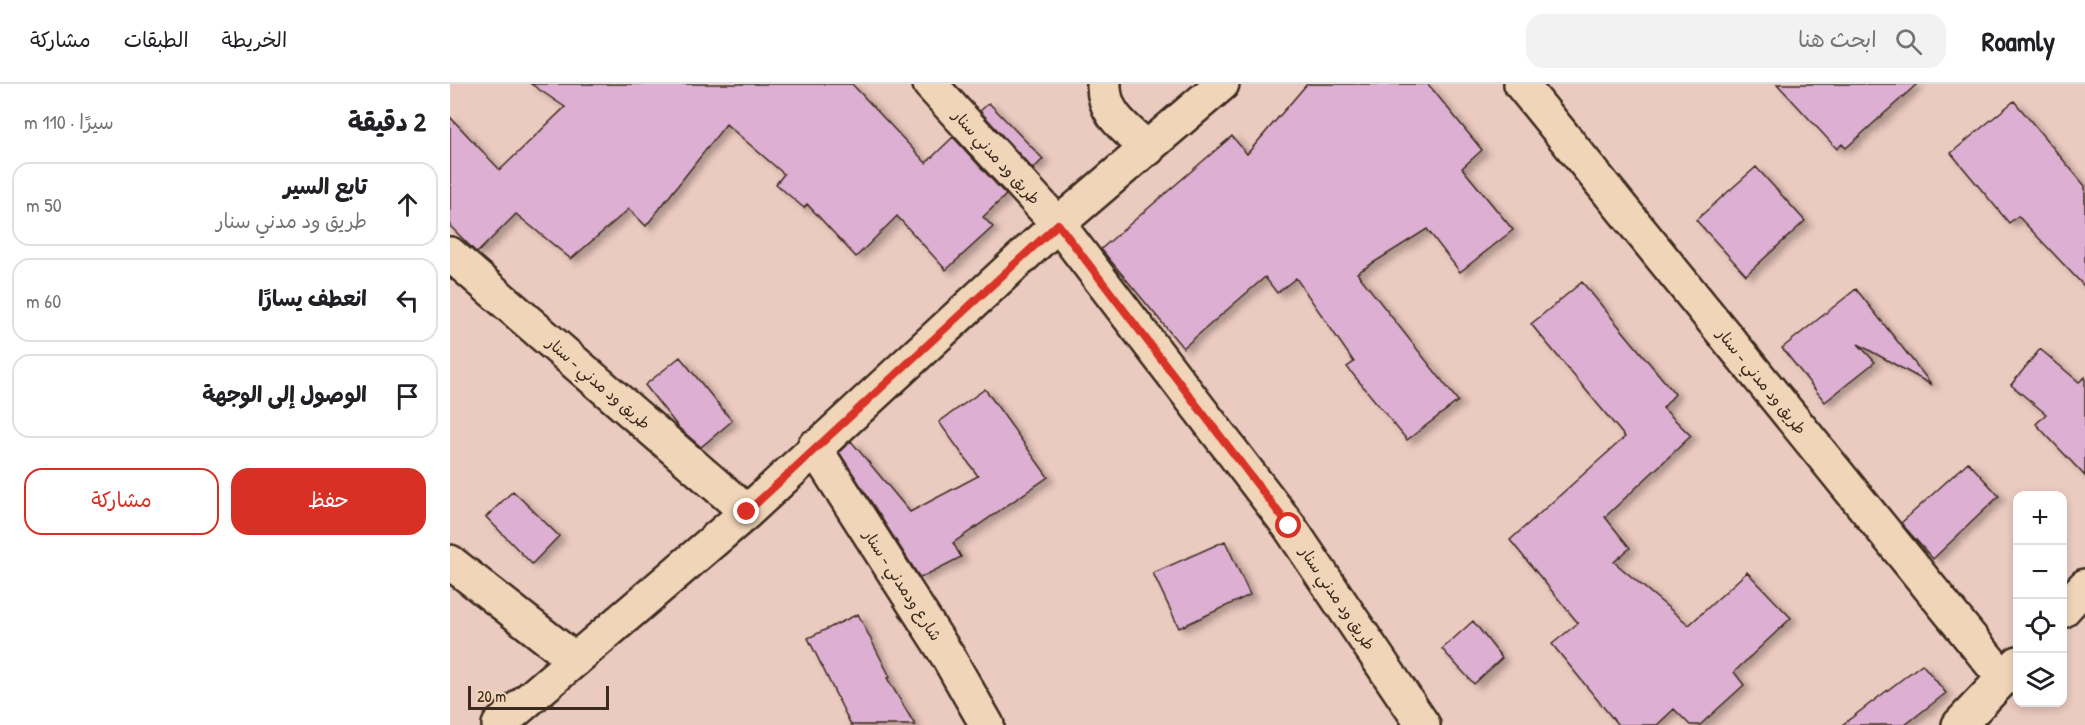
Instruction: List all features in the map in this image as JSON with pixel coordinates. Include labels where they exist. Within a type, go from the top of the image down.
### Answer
[{"type":"street","name":"طريق ود مدني سنار","points":[[930,84],[1058,224],[1289,526],[1423,725]]},
{"type":"street","points":[[1104,84],[1106,102],[1111,115],[1148,148]]},
{"type":"street","points":[[512,721],[575,660],[747,512],[814,447],[1058,224],[1222,84]]},
{"type":"street","name":"طريق ود مدني - سنار","points":[[1521,84],[2011,671],[1959,725]]},
{"type":"street","name":"طريق ود مدني - سنار","points":[[450,254],[747,512]]},
{"type":"street","name":"شارع ودمدني - سنار","points":[[814,447],[948,655],[987,725]]},
{"type":"street","points":[[450,562],[575,660]]},
{"type":"street","points":[[2067,606],[2085,586]]},
{"type":"building","points":[[531,84],[852,84],[926,163],[953,137],[1006,195],[983,217],[993,227],[946,270],[897,216],[856,257],[807,204],[804,208],[776,184],[784,174],[726,124],[646,226],[629,209],[571,259],[516,214],[477,253],[450,226],[450,117],[500,170],[565,107]]},
{"type":"building","points":[[1307,84],[1428,84],[1482,150],[1462,168],[1513,230],[1460,272],[1427,229],[1357,273],[1458,401],[1407,440],[1347,367],[1354,362],[1296,278],[1277,293],[1265,277],[1183,348],[1101,249],[1232,136],[1247,154]]},
{"type":"building","points":[[1777,84],[1917,84],[1846,148],[1842,144],[1837,149]]},
{"type":"building","points":[[2014,101],[2085,186],[2085,287],[2018,216],[2009,223],[1951,153]]},
{"type":"building","points":[[989,103],[1043,159],[1033,169],[980,111]]},
{"type":"building","points":[[1756,167],[1805,221],[1746,275],[1696,220]]},
{"type":"building","points":[[1582,282],[1675,394],[1663,408],[1691,436],[1605,517],[1630,548],[1614,562],[1689,625],[1747,572],[1791,618],[1734,672],[1744,685],[1700,725],[1690,725],[1674,709],[1657,725],[1618,725],[1552,644],[1578,623],[1510,540],[1625,437],[1531,324]]},
{"type":"building","points":[[1856,289],[1932,385],[1858,344],[1875,362],[1825,402],[1782,348]]},
{"type":"building","points":[[2040,349],[2079,382],[2085,377],[2085,476],[2036,424],[2046,414],[2011,385]]},
{"type":"building","points":[[680,357],[732,421],[701,447],[679,428],[645,385]]},
{"type":"building","points":[[985,389],[1048,477],[953,543],[961,557],[920,578],[839,452],[851,441],[910,512],[978,476],[939,422]]},
{"type":"building","points":[[1968,462],[1999,496],[1933,559],[1901,523]]},
{"type":"building","points":[[513,491],[559,536],[532,564],[486,517]]},
{"type":"building","points":[[1225,541],[1250,595],[1179,628],[1153,573]]},
{"type":"building","points":[[858,614],[890,677],[887,678],[915,725],[851,725],[808,638]]},
{"type":"building","points":[[1473,621],[1502,658],[1474,684],[1442,649]]},
{"type":"building","points":[[1922,664],[1946,693],[1905,725],[1842,725]]},
{"type":"route","points":[[747,512],[814,447],[1058,224],[1289,526]]}]
